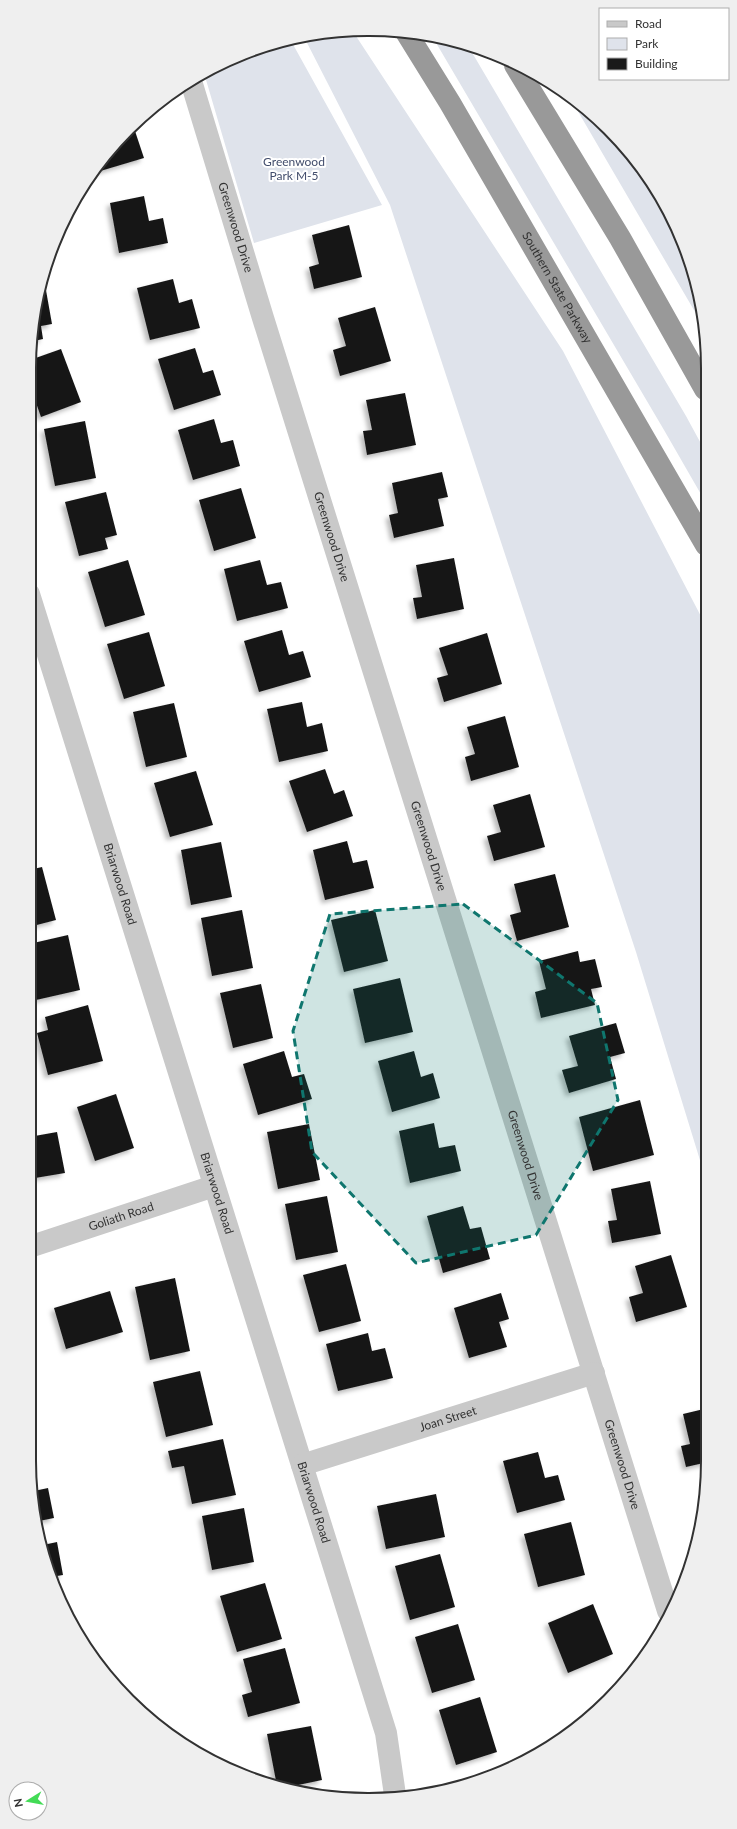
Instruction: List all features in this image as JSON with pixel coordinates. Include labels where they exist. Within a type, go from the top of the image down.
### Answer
[{"type":"highway","name":"Southern State Parkway","points":[[410,39],[450,103],[701,536]]},
{"type":"highway","points":[[519,72],[620,238],[701,382]]},
{"type":"street","name":"Greenwood Drive","points":[[193,87],[267,333],[667,1608]]},
{"type":"street","name":"Briarwood Road","points":[[36,616],[386,1732],[395,1792]]},
{"type":"street","name":"Goliath Road","points":[[36,1245],[214,1186]]},
{"type":"street","name":"Joan Street","points":[[302,1465],[594,1373]]},
{"type":"highlighted area","points":[[463,904],[597,1003],[618,1100],[536,1235],[416,1263],[312,1152],[293,1031],[330,914]]},
{"type":"green space","points":[[356,37],[563,351],[701,616],[701,1163],[636,952],[390,205],[306,42]]},
{"type":"green space","points":[[436,43],[472,53],[686,416],[701,444],[701,494]]},
{"type":"green space","name":"Greenwood Park M-5","points":[[293,44],[382,205],[254,243],[206,79],[241,61]]},
{"type":"green space","points":[[577,110],[604,133],[618,149],[645,184],[656,202],[676,241],[690,282],[696,314]]},
{"type":"building","points":[[135,131],[144,158],[102,171]]},
{"type":"building","points":[[144,196],[149,221],[163,218],[168,243],[119,253],[110,203]]},
{"type":"building","points":[[349,225],[362,277],[314,289],[309,267],[319,264],[312,235]]},
{"type":"building","points":[[173,279],[179,303],[192,299],[200,328],[150,340],[137,288]]},
{"type":"building","points":[[46,288],[52,324],[41,326],[43,339],[38,340]]},
{"type":"building","points":[[375,307],[391,361],[340,376],[333,350],[346,346],[338,318]]},
{"type":"building","points":[[195,348],[203,373],[213,370],[221,395],[174,410],[158,359]]},
{"type":"building","points":[[61,349],[81,402],[41,417],[36,403],[36,358]]},
{"type":"building","points":[[405,393],[416,445],[367,455],[363,431],[372,430],[366,400]]},
{"type":"building","points":[[214,419],[221,443],[233,440],[240,466],[193,480],[178,430]]},
{"type":"building","points":[[85,421],[96,478],[55,486],[44,429]]},
{"type":"building","points":[[442,472],[448,497],[438,499],[444,526],[394,538],[389,515],[398,513],[392,483]]},
{"type":"building","points":[[241,488],[256,538],[214,551],[199,500]]},
{"type":"building","points":[[106,492],[117,535],[105,538],[108,549],[79,556],[65,502]]},
{"type":"building","points":[[454,558],[464,609],[417,619],[413,598],[422,597],[416,565]]},
{"type":"building","points":[[128,560],[145,615],[105,627],[88,572]]},
{"type":"building","points":[[260,560],[267,585],[281,582],[288,608],[237,621],[224,569]]},
{"type":"building","points":[[282,630],[289,655],[303,651],[311,677],[259,692],[244,641]]},
{"type":"building","points":[[149,632],[165,686],[124,699],[107,644]]},
{"type":"building","points":[[487,633],[502,684],[444,702],[437,678],[448,675],[439,648]]},
{"type":"building","points":[[302,702],[307,727],[322,723],[328,751],[279,762],[267,709]]},
{"type":"building","points":[[174,703],[187,757],[146,767],[133,712]]},
{"type":"building","points":[[505,716],[519,767],[471,781],[465,757],[475,754],[467,727]]},
{"type":"building","points":[[325,769],[334,794],[344,790],[353,816],[307,832],[289,781]]},
{"type":"building","points":[[196,771],[213,825],[170,837],[154,783]]},
{"type":"building","points":[[530,794],[545,847],[494,861],[487,836],[501,832],[493,805]]},
{"type":"building","points":[[347,841],[353,863],[367,860],[374,888],[325,900],[313,850]]},
{"type":"building","points":[[221,842],[232,897],[191,905],[181,850]]},
{"type":"building","points":[[42,867],[56,920],[36,925],[36,868]]},
{"type":"building","points":[[555,874],[569,927],[517,941],[510,915],[521,912],[514,884]]},
{"type":"building","points":[[242,910],[253,968],[212,976],[201,918]]},
{"type":"building","points":[[375,910],[388,961],[344,972],[331,920]]},
{"type":"building","points":[[68,935],[80,990],[36,1000],[36,942]]},
{"type":"building","points":[[578,951],[580,962],[595,959],[602,987],[591,989],[595,1005],[541,1018],[535,992],[546,989],[539,961]]},
{"type":"building","points":[[400,978],[413,1032],[365,1043],[353,989]]},
{"type":"building","points":[[261,984],[273,1038],[233,1048],[220,993]]},
{"type":"building","points":[[88,1005],[103,1061],[48,1075],[37,1033],[48,1030],[45,1017]]},
{"type":"building","points":[[616,1023],[625,1053],[610,1057],[616,1079],[569,1093],[562,1070],[578,1066],[569,1036]]},
{"type":"building","points":[[284,1051],[292,1077],[304,1074],[312,1099],[258,1115],[243,1064]]},
{"type":"building","points":[[414,1051],[421,1077],[433,1073],[440,1098],[392,1112],[378,1061]]},
{"type":"building","points":[[116,1094],[134,1148],[95,1161],[77,1107]]},
{"type":"building","points":[[640,1100],[654,1155],[593,1171],[579,1117]]},
{"type":"building","points":[[434,1123],[439,1148],[455,1145],[461,1171],[410,1183],[399,1131]]},
{"type":"building","points":[[309,1124],[320,1180],[278,1189],[267,1132]]},
{"type":"building","points":[[57,1132],[65,1173],[36,1178],[36,1136]]},
{"type":"building","points":[[650,1181],[661,1234],[612,1243],[608,1221],[617,1220],[611,1189]]},
{"type":"building","points":[[327,1196],[338,1252],[296,1260],[285,1204]]},
{"type":"building","points":[[463,1206],[470,1229],[481,1227],[490,1259],[443,1273],[427,1216]]},
{"type":"building","points":[[671,1255],[687,1307],[636,1322],[629,1297],[643,1293],[635,1266]]},
{"type":"building","points":[[346,1264],[361,1321],[319,1332],[303,1275]]},
{"type":"building","points":[[175,1278],[190,1351],[150,1360],[135,1287]]},
{"type":"building","points":[[110,1291],[123,1332],[66,1349],[54,1308]]},
{"type":"building","points":[[501,1293],[509,1319],[499,1322],[507,1347],[469,1358],[454,1308]]},
{"type":"building","points":[[368,1333],[372,1351],[385,1348],[393,1378],[338,1391],[326,1344]]},
{"type":"building","points":[[200,1371],[213,1425],[166,1437],[153,1382]]},
{"type":"building","points":[[701,1410],[701,1464],[686,1467],[681,1446],[690,1444],[683,1414]]},
{"type":"building","points":[[223,1439],[236,1495],[192,1504],[184,1466],[172,1468],[168,1451]]},
{"type":"building","points":[[538,1452],[545,1478],[558,1475],[565,1500],[517,1513],[503,1461]]},
{"type":"building","points":[[48,1488],[54,1518],[41,1521],[38,1490]]},
{"type":"building","points":[[436,1494],[445,1537],[386,1549],[377,1506]]},
{"type":"building","points":[[244,1508],[254,1562],[212,1570],[202,1516]]},
{"type":"building","points":[[571,1522],[585,1575],[538,1587],[524,1534]]},
{"type":"building","points":[[57,1542],[63,1575],[57,1576],[46,1544]]},
{"type":"building","points":[[440,1554],[455,1607],[410,1620],[395,1566]]},
{"type":"building","points":[[265,1583],[282,1639],[237,1652],[220,1596]]},
{"type":"building","points":[[593,1604],[613,1654],[568,1673],[548,1623]]},
{"type":"building","points":[[458,1624],[475,1680],[432,1693],[415,1637]]},
{"type":"building","points":[[285,1648],[300,1703],[248,1717],[242,1695],[252,1692],[243,1659]]},
{"type":"building","points":[[480,1697],[497,1752],[456,1765],[439,1710]]},
{"type":"building","points":[[311,1726],[322,1780],[297,1785],[276,1780],[267,1734]]}]
